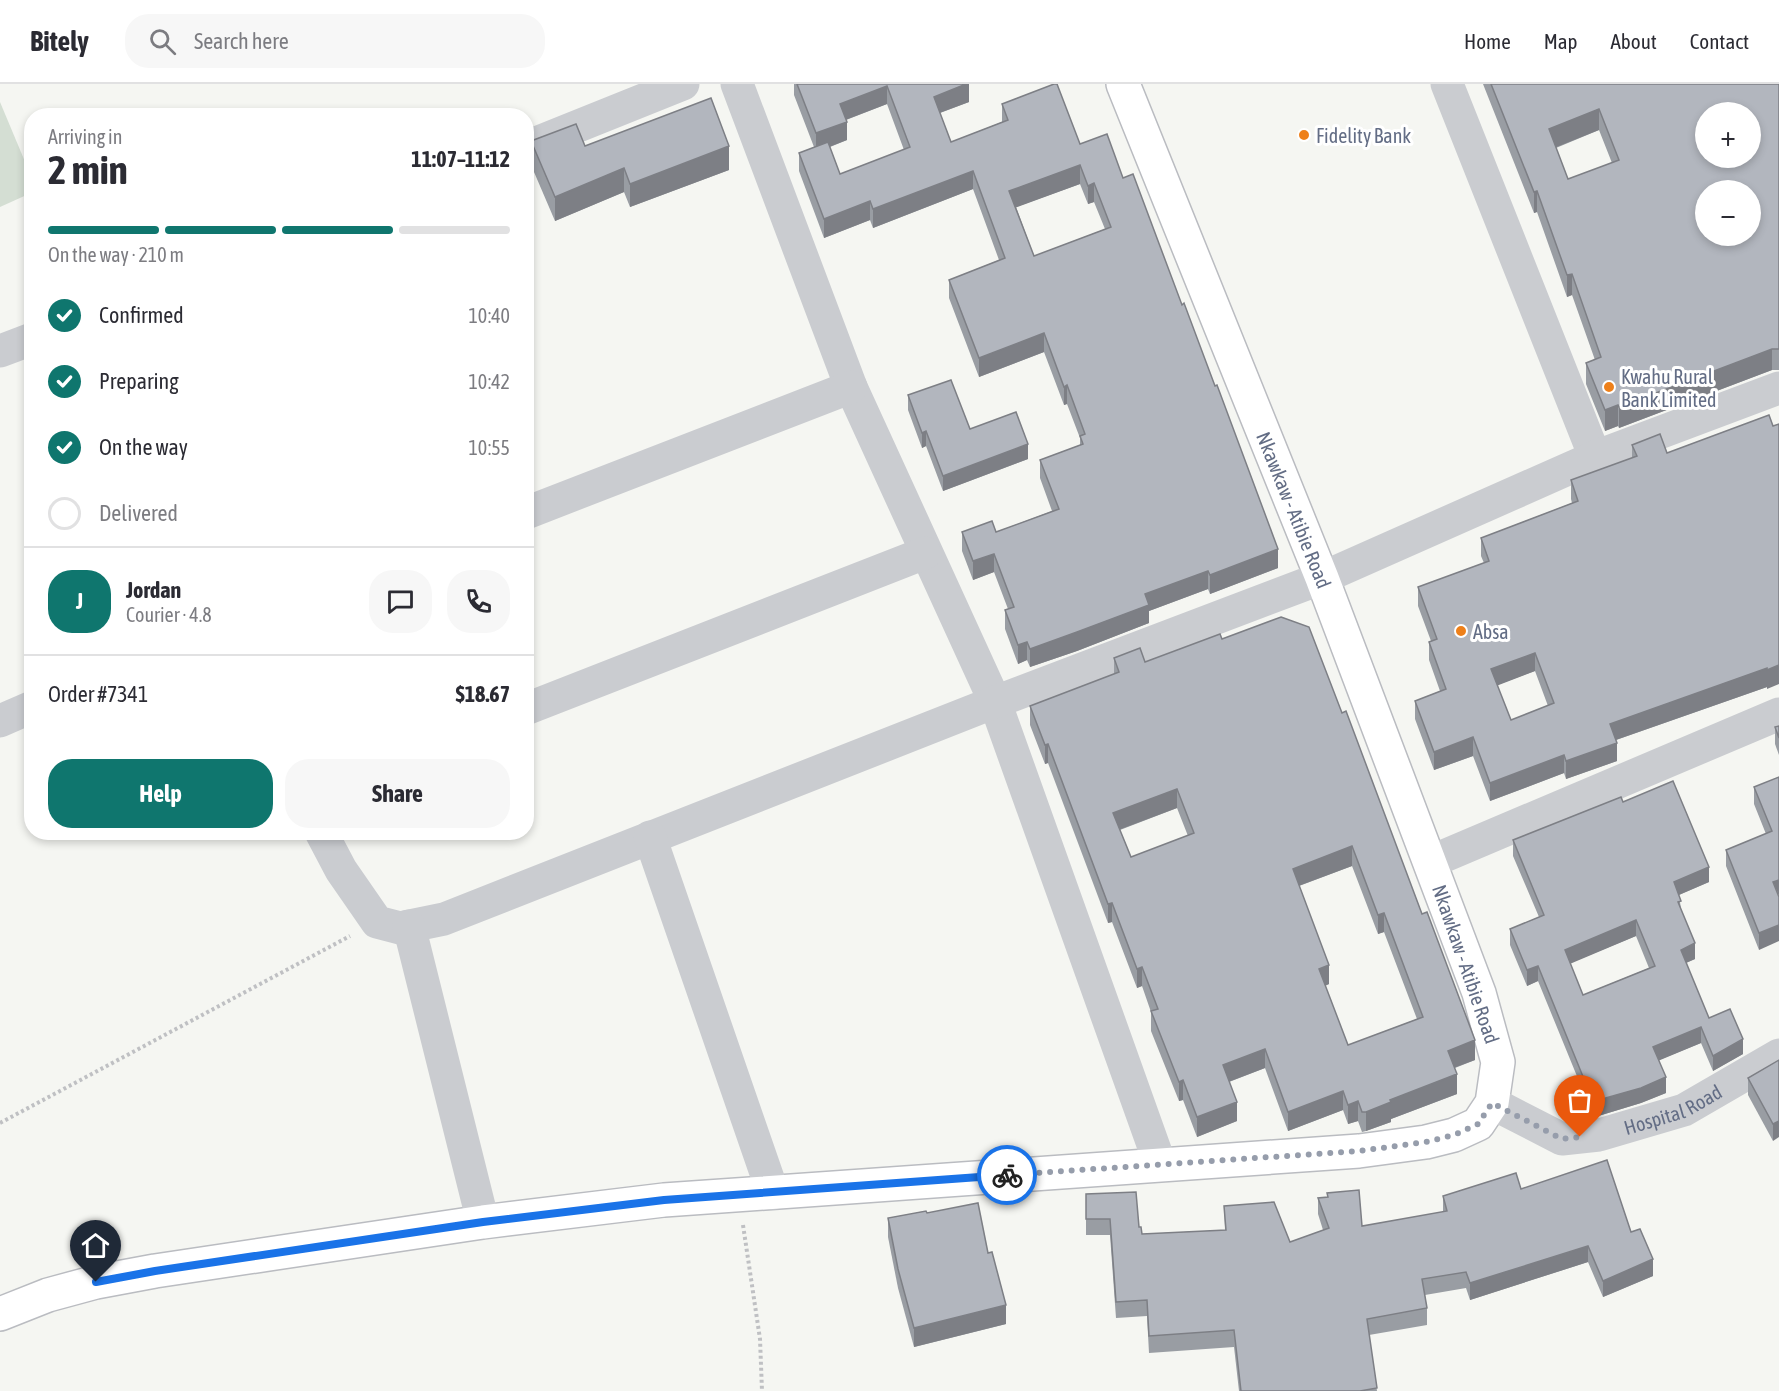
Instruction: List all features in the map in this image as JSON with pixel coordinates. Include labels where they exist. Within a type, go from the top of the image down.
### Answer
[{"type":"main road","name":"Nkawkaw - Atibie Road","points":[[1123,84],[1322,578],[1479,993],[1498,1062],[1492,1103]]},
{"type":"main road","points":[[0,1314],[48,1294],[155,1271],[483,1222],[664,1200],[1359,1151],[1426,1142],[1454,1135],[1478,1124],[1492,1103]]},
{"type":"street","points":[[534,144],[682,84]]},
{"type":"street","points":[[738,84],[851,387],[994,702],[1160,1164]]},
{"type":"street","points":[[1448,84],[1594,457]]},
{"type":"street","points":[[0,351],[24,342]]},
{"type":"street","points":[[534,510],[851,387]]},
{"type":"street","points":[[325,840],[341,870],[377,922],[400,928],[444,919],[994,702],[1322,578],[1594,457],[1779,388]]},
{"type":"street","points":[[534,706],[925,552]]},
{"type":"street","points":[[0,721],[24,710]]},
{"type":"street","points":[[1430,862],[1779,714]]},
{"type":"street","points":[[650,837],[773,1193]]},
{"type":"street","points":[[409,926],[483,1222]]},
{"type":"street","name":"Hospital Road","points":[[1492,1103],[1562,1139],[1599,1134],[1684,1110],[1779,1055]]},
{"type":"path","points":[[0,1123],[377,922]]},
{"type":"path","points":[[738,1195],[760,1339],[762,1391]]},
{"type":"shaded area","points":[[0,102],[24,159],[24,196],[0,207]]},
{"type":"building","points":[[797,84],[966,84],[934,97],[951,142],[1008,120],[1002,104],[1057,84],[1080,144],[1107,134],[1123,178],[1133,174],[1182,305],[1184,303],[1215,386],[1217,385],[1278,549],[1210,575],[1208,571],[1145,594],[1149,605],[1077,632],[1030,649],[1027,642],[1018,645],[1005,610],[1014,607],[994,554],[973,561],[962,532],[992,521],[996,532],[1059,509],[1040,460],[1083,444],[1080,436],[1085,434],[1067,385],[1064,387],[1044,333],[979,358],[949,280],[1005,258],[973,171],[873,209],[870,201],[824,219],[799,153],[828,142],[840,174],[910,147],[887,86],[840,104],[847,122],[816,133]],"holes":[[[1080,165],[1088,186],[1094,183],[1111,227],[1034,256],[1009,191]]]},
{"type":"building","points":[[1491,84],[1779,84],[1779,349],[1772,349],[1619,407],[1618,405],[1605,410],[1586,363],[1601,357],[1572,274],[1567,275],[1537,191],[1534,192]],"holes":[[[1599,109],[1619,160],[1568,179],[1549,129]]]},
{"type":"building","points":[[711,98],[729,146],[630,184],[624,168],[555,197],[534,148],[534,140],[576,124],[585,146]]},
{"type":"building","points":[[951,380],[970,429],[1016,412],[1028,444],[943,476],[926,431],[922,433],[908,395]]},
{"type":"building","points":[[1769,415],[1773,426],[1779,424],[1779,665],[1610,724],[1617,743],[1566,761],[1564,755],[1490,783],[1473,737],[1434,752],[1415,701],[1446,689],[1429,642],[1437,639],[1418,587],[1489,561],[1481,538],[1578,501],[1571,480],[1637,456],[1632,445],[1660,434],[1667,453]],"holes":[[[1535,653],[1554,703],[1511,720],[1491,669]]]},
{"type":"building","points":[[1281,617],[1309,627],[1342,713],[1346,711],[1422,914],[1427,912],[1475,1040],[1448,1051],[1457,1074],[1390,1100],[1391,1102],[1366,1112],[1362,1112],[1358,1101],[1348,1105],[1343,1091],[1288,1112],[1265,1049],[1223,1065],[1237,1102],[1197,1117],[1183,1080],[1179,1082],[1151,1011],[1158,1009],[1142,967],[1137,969],[1112,903],[1108,904],[1048,744],[1045,745],[1030,706],[1119,672],[1114,658],[1140,648],[1145,662],[1220,634],[1222,639]],"holes":[[[1177,789],[1194,833],[1131,857],[1113,813]],[[1352,846],[1378,915],[1384,913],[1423,1017],[1348,1045],[1319,969],[1329,965],[1293,869]]]},
{"type":"building","points":[[1779,726],[1779,738],[1775,727]]},
{"type":"building","points":[[1779,777],[1779,880],[1773,882],[1779,897],[1779,925],[1759,933],[1726,850],[1772,831],[1754,787]]},
{"type":"building","points":[[1673,781],[1709,867],[1674,882],[1681,901],[1678,902],[1695,943],[1681,950],[1709,1018],[1730,1009],[1743,1039],[1713,1056],[1701,1027],[1653,1047],[1666,1077],[1641,1088],[1595,1101],[1577,1103],[1571,1089],[1586,1084],[1538,966],[1527,970],[1510,929],[1544,915],[1513,840],[1621,797],[1623,802]],"holes":[[[1636,920],[1655,966],[1583,995],[1565,950]]]},
{"type":"building","points":[[1779,1060],[1779,1121],[1773,1124],[1748,1078]]},
{"type":"building","points":[[1607,1160],[1631,1232],[1640,1229],[1653,1259],[1603,1281],[1588,1246],[1470,1283],[1466,1272],[1422,1279],[1427,1308],[1367,1319],[1377,1388],[1360,1391],[1241,1391],[1234,1330],[1149,1336],[1147,1300],[1116,1302],[1110,1219],[1086,1219],[1086,1194],[1136,1192],[1139,1227],[1141,1227],[1142,1234],[1226,1230],[1224,1206],[1274,1202],[1290,1242],[1329,1228],[1318,1198],[1328,1197],[1327,1193],[1359,1190],[1362,1226],[1447,1211],[1443,1196],[1516,1173],[1521,1189]]},
{"type":"building","points":[[978,1203],[988,1253],[992,1252],[1006,1305],[914,1328],[898,1269],[888,1218]]},
{"type":"way so far","points":[[1007,1175],[1359,1151],[1426,1142],[1454,1135],[1478,1124],[1492,1103],[1562,1139],[1580,1137]]},
{"type":"place","name":"Fidelity Bank","points":[[1304,135]]},
{"type":"place","name":"Kwahu Rural Bank Limited","points":[[1609,387]]},
{"type":"place","name":"Absa","points":[[1461,631]]},
{"type":"route","points":[[96,1282],[155,1271],[483,1222],[664,1200],[1007,1175]]}]
